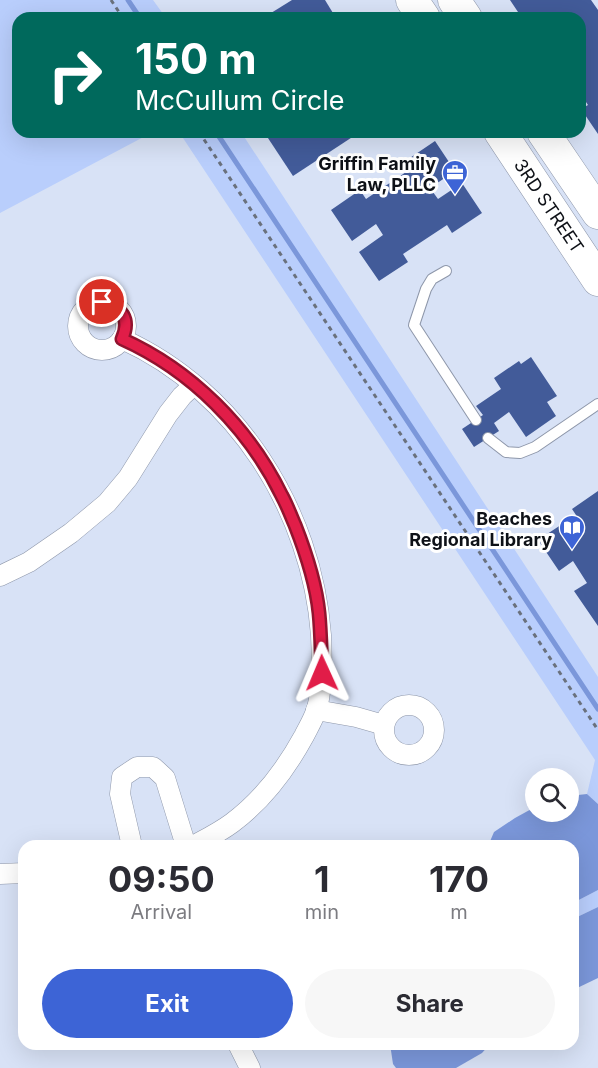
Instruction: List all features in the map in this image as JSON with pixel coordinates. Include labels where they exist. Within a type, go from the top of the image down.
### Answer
[{"type":"main road","name":"3RD STREET","points":[[504,138],[598,280]]},
{"type":"main road","name":"3RD STREET","points":[[547,138],[595,203]]},
{"type":"street","points":[[559,221],[595,203]]},
{"type":"street","points":[[122,339],[139,346],[174,368],[194,385],[227,415],[265,465],[282,496],[305,549],[320,622],[322,673],[316,710],[290,762],[257,802],[231,824],[203,840]]},
{"type":"street","points":[[0,576],[30,562],[71,533],[106,502],[128,478],[168,414],[194,385]]},
{"type":"street","points":[[316,710],[384,725]]},
{"type":"street","points":[[131,840],[120,794],[122,777],[137,767],[153,767],[165,778],[184,840]]},
{"type":"street","points":[[0,874],[18,873]]},
{"type":"street","points":[[241,1050],[250,1068]]},
{"type":"lane","points":[[446,271],[432,279],[426,289],[414,325],[476,420]]},
{"type":"lane","points":[[488,438],[506,452],[520,453],[535,447],[598,405]]},
{"type":"path","points":[[203,138],[598,730]]},
{"type":"shaded area","points":[[0,0],[153,0],[162,12],[12,12],[12,138],[142,138],[0,213]]},
{"type":"shaded area","points":[[183,138],[245,138],[598,677],[598,804],[587,794],[595,760]]},
{"type":"shaded area","points":[[587,794],[598,804],[598,890],[579,900],[579,840],[491,840],[494,832],[525,812],[525,822],[579,822],[579,795]]},
{"type":"shaded area","points":[[598,890],[598,907],[579,916],[579,900]]},
{"type":"shaded area","points":[[598,907],[598,978],[579,987],[579,916]]},
{"type":"shaded area","points":[[391,1050],[485,1050],[456,1068],[396,1068]]},
{"type":"building","points":[[292,0],[325,0],[332,12],[273,12]]},
{"type":"building","points":[[510,0],[591,0],[598,10],[598,134],[586,116],[588,105],[586,102],[586,12],[518,12]]},
{"type":"building","points":[[268,138],[351,138],[293,176]]},
{"type":"building","points":[[435,141],[455,171],[430,188],[438,199],[462,183],[482,213],[452,233],[447,225],[403,254],[408,262],[379,281],[359,252],[383,235],[376,224],[352,241],[331,210],[360,190],[366,199],[409,170],[404,162]]},
{"type":"building","points":[[531,357],[557,396],[547,402],[556,416],[526,437],[509,412],[494,423],[499,431],[474,447],[462,429],[483,415],[476,406],[501,389],[494,378],[519,361],[521,364]]},
{"type":"building","name":"Beaches Regional Library","points":[[598,491],[598,626],[574,591],[587,583],[573,561],[559,571],[538,540],[576,515],[572,509]]},
{"type":"waterway","points":[[128,0],[136,12]]},
{"type":"waterway","points":[[220,138],[598,709]]},
{"type":"place","name":"Griffin Family Law, PLLC","points":[[455,196]]},
{"type":"place","name":"Beaches Regional Library","points":[[572,551]]},
{"type":"route","points":[[102,302],[113,305],[121,311],[126,321],[126,331],[122,339],[139,346],[174,368],[194,385],[227,415],[265,465],[282,496],[305,549],[319,612],[322,673]]}]
